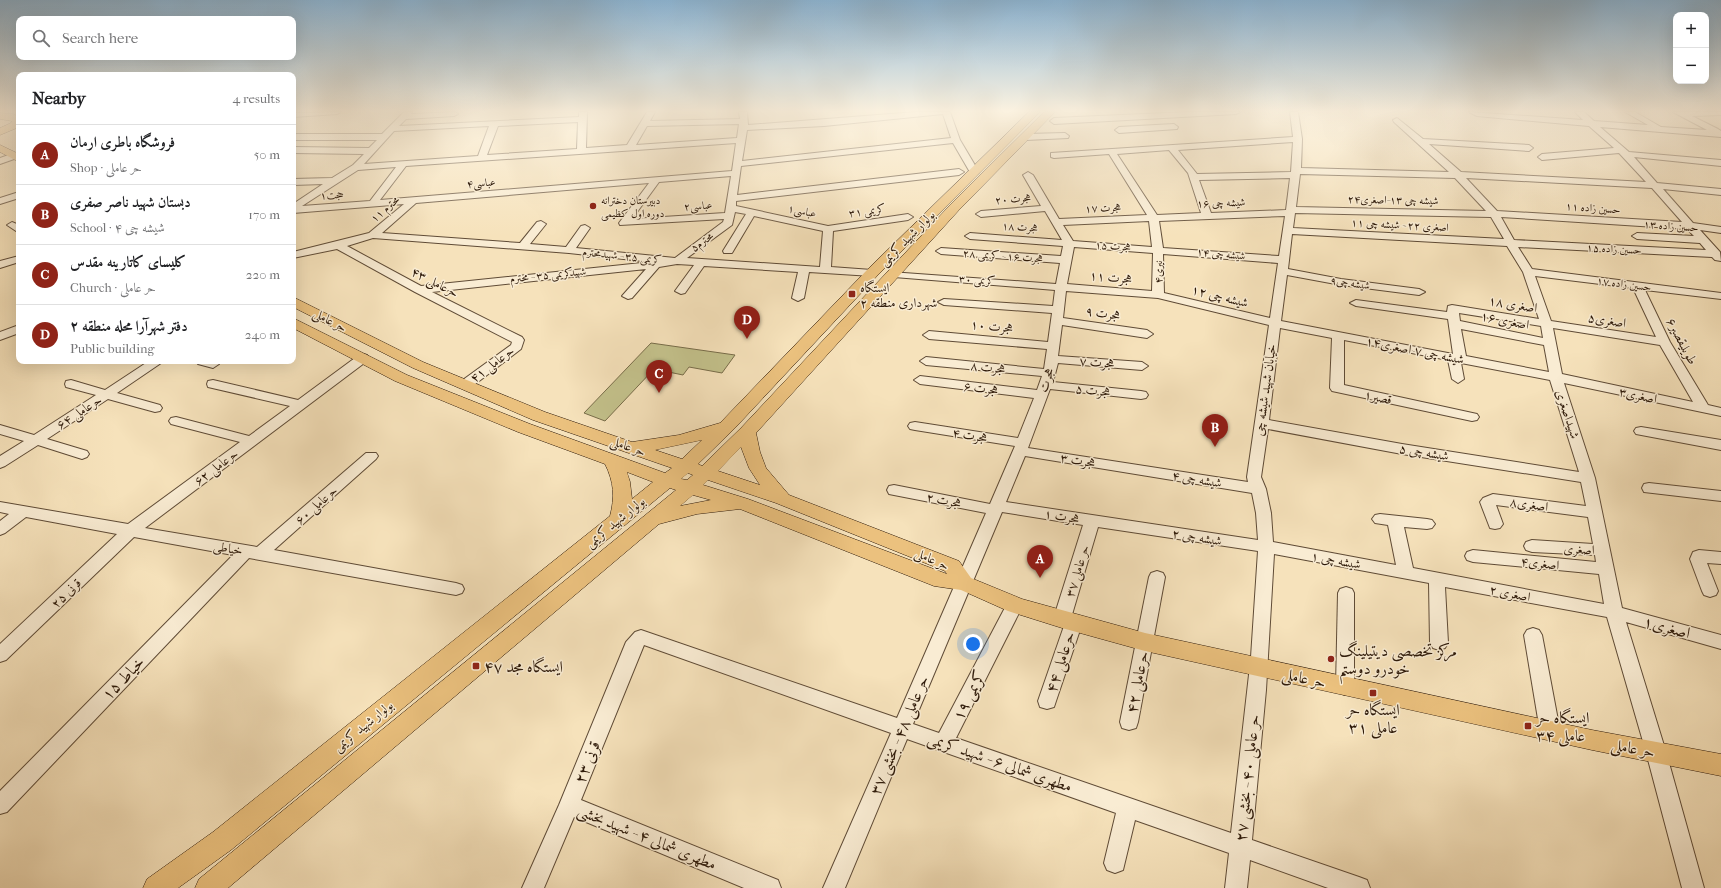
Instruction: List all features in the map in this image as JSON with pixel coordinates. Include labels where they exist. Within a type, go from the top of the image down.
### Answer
[{"type":"main road","name":"بولوار شهید کریمی","points":[[156,888],[222,840],[668,481],[728,424],[872,274],[993,153]]},
{"type":"main road","name":"بولوار شهید کریمی","points":[[208,888],[698,480],[747,432],[955,207],[1009,153]]},
{"type":"main road","points":[[941,204],[955,207]]},
{"type":"main road","name":"حر عاملی","points":[[296,303],[418,365],[465,385],[539,416],[685,466],[698,480],[742,503],[941,581],[964,583],[1015,604],[1067,622],[1145,642],[1345,687],[1550,731],[1721,765]]},
{"type":"main road","name":"حر عاملی","points":[[296,324],[401,378],[524,428],[668,481],[698,480],[782,499],[952,566],[964,583]]},
{"type":"main road","points":[[627,446],[663,444],[698,437],[728,424]]},
{"type":"main road","points":[[747,432],[750,455],[762,478],[782,499]]},
{"type":"main road","points":[[612,461],[621,477],[624,500],[619,519]]},
{"type":"main road","points":[[651,520],[697,508],[742,503]]},
{"type":"street","points":[[296,207],[335,181],[359,163],[369,153]]},
{"type":"street","points":[[482,158],[484,153]]},
{"type":"street","points":[[296,160],[404,163],[546,153]]},
{"type":"street","points":[[730,211],[740,153]]},
{"type":"street","name":"عباسی۴","points":[[372,204],[655,181],[737,168],[851,153]]},
{"type":"street","points":[[964,153],[974,172]]},
{"type":"street","points":[[1054,155],[1076,153]]},
{"type":"street","points":[[1113,153],[1153,217]]},
{"type":"street","points":[[1176,153],[1192,172],[1207,215]]},
{"type":"street","name":"خیابان شهید شیشه چی","points":[[1259,668],[1266,547],[1258,489],[1254,477],[1260,423],[1296,173],[1297,153]]},
{"type":"street","name":"شهیداصغری","points":[[1434,153],[1457,174],[1494,214],[1528,272],[1546,323],[1556,377],[1588,478],[1614,612],[1656,752],[1693,888]]},
{"type":"street","points":[[1542,157],[1600,153]]},
{"type":"street","points":[[1625,153],[1719,257]]},
{"type":"street","points":[[1637,153],[1721,163]]},
{"type":"street","points":[[0,160],[16,157]]},
{"type":"street","points":[[372,204],[404,163]]},
{"type":"street","points":[[730,211],[759,196],[959,172]]},
{"type":"street","points":[[1193,177],[1296,173],[1457,174],[1653,185],[1721,192]]},
{"type":"street","points":[[1028,175],[1069,243]]},
{"type":"street","points":[[296,182],[335,181]]},
{"type":"street","name":"عباسی۲","points":[[655,181],[624,223],[730,211]]},
{"type":"street","points":[[0,201],[16,196]]},
{"type":"street","name":"محترم ۱۱","points":[[373,235],[412,201]]},
{"type":"street","name":"حجت۱","points":[[296,209],[372,204]]},
{"type":"street","name":"هجرت ۲۰","points":[[982,214],[1047,208]]},
{"type":"street","name":"عباسی۱","points":[[730,211],[752,212],[828,229],[824,270]]},
{"type":"street","name":"محترم۵","points":[[676,261],[730,211]]},
{"type":"street","points":[[728,251],[752,212]]},
{"type":"street","name":"شیشه چی ۱۶","points":[[1153,217],[1290,212]]},
{"type":"street","name":"شیشه چی ۱۳-اصغری۲۴","points":[[1290,212],[1494,214]]},
{"type":"street","name":"حسین زاده ۱۱","points":[[1494,214],[1691,226],[1721,230]]},
{"type":"street","name":"کریمی ۳۱","points":[[828,229],[908,217]]},
{"type":"street","name":"هجرت ۱۷","points":[[1055,222],[1153,217]]},
{"type":"street","name":"نیری۴","points":[[1153,217],[1158,249],[1158,295]]},
{"type":"street","points":[[524,246],[541,224]]},
{"type":"street","points":[[569,250],[585,228]]},
{"type":"street","name":"اصغری ۲۲ - شیشه چی ۱۱","points":[[1288,231],[1511,243]]},
{"type":"street","points":[[296,254],[373,235]]},
{"type":"street","name":"کریمی ۳۵ - شهیدمحترم","points":[[373,235],[524,246],[676,261],[872,274]]},
{"type":"street","name":"هجرت ۱۸","points":[[970,236],[1069,243]]},
{"type":"street","name":"حسین زاده ۱۳","points":[[1637,236],[1704,240]]},
{"type":"street","name":"هجرت ۱۵","points":[[1069,243],[1158,249]]},
{"type":"street","name":"هجرت","points":[[964,583],[1022,447],[1045,384],[1052,352],[1069,243]]},
{"type":"street","name":"حسین زاده ۱۵","points":[[1511,243],[1719,257]]},
{"type":"street","name":"حرعاملی ۴۳","points":[[338,245],[419,290],[518,340],[519,343]]},
{"type":"street","name":"شیشه چی ۱۴","points":[[1158,249],[1283,265]]},
{"type":"street","name":"هجرت ۱۶ - کریمی ۲۸","points":[[941,251],[1066,260]]},
{"type":"street","points":[[0,267],[16,260]]},
{"type":"street","name":"شهیدکریمی ۳۵ - محترم","points":[[419,290],[676,261]]},
{"type":"street","points":[[681,291],[701,262]]},
{"type":"street","points":[[628,296],[656,264]]},
{"type":"street","name":"شیشه چی۹","points":[[1283,265],[1341,282],[1419,292]]},
{"type":"street","points":[[0,267],[16,270]]},
{"type":"street","points":[[798,298],[804,269]]},
{"type":"street","name":"حسین زاده ۱۷","points":[[1528,272],[1721,296]]},
{"type":"street","name":"کریمی ۳۰","points":[[894,274],[1061,287]]},
{"type":"street","name":"طویلیقصیر۶","points":[[1637,285],[1664,342],[1721,424]]},
{"type":"street","name":"هجرت ۱۱","points":[[1061,287],[1158,295]]},
{"type":"street","name":"شیشه چی ۱۲","points":[[1158,295],[1274,323]]},
{"type":"street","name":"هجرت ۹","points":[[944,302],[1057,315],[1147,334]]},
{"type":"street","points":[[1356,303],[1453,316],[1458,379]]},
{"type":"street","name":"اصغری ۱۸","points":[[1453,316],[1546,323]]},
{"type":"street","name":"اصغری ۱۶","points":[[1453,316],[1550,343]]},
{"type":"street","name":"شیشه چی ۷-اصغری۱۴","points":[[1274,323],[1556,377]]},
{"type":"street","name":"اصغری۵","points":[[1546,323],[1597,334],[1664,342]]},
{"type":"street","points":[[0,336],[16,330]]},
{"type":"street","name":"هجرت ۱۰","points":[[929,335],[1052,352]]},
{"type":"street","name":"قصیر۱","points":[[1338,335],[1337,388],[1472,416]]},
{"type":"street","name":"حرعاملی ۴۱","points":[[465,385],[519,343]]},
{"type":"street","name":"هجرت ۷","points":[[1052,352],[1142,366]]},
{"type":"street","name":"حرعاملی ۶۲","points":[[131,530],[363,358]]},
{"type":"street","name":"هجرت ۸","points":[[926,361],[1045,384]]},
{"type":"street","name":"حرعاملی ۶۴","points":[[0,463],[153,364]]},
{"type":"street","name":"اصغری۳","points":[[1556,377],[1712,410]]},
{"type":"street","name":"هجرت ۶","points":[[920,380],[1045,384]]},
{"type":"street","points":[[71,384],[155,408]]},
{"type":"street","points":[[214,384],[300,404]]},
{"type":"street","name":"هجرت ۵","points":[[1045,384],[1141,395]]},
{"type":"street","points":[[176,421],[251,441]]},
{"type":"street","name":"شیشه چی ۵","points":[[1260,423],[1402,449],[1588,478]]},
{"type":"street","name":"هجرت ۴","points":[[916,426],[1022,447]]},
{"type":"street","points":[[0,429],[82,454]]},
{"type":"street","points":[[1641,431],[1721,445]]},
{"type":"street","name":"هجرت ۳","points":[[1022,447],[1135,470]]},
{"type":"street","name":"حرعاملی ۶۰","points":[[253,552],[371,456]]},
{"type":"street","name":"شیشه چی ۴","points":[[1135,470],[1258,489]]},
{"type":"street","points":[[1649,488],[1721,496]]},
{"type":"street","name":"هجرت ۲","points":[[894,490],[995,508]]},
{"type":"street","name":"اصغری۸","points":[[1495,524],[1488,502],[1492,499],[1596,513]]},
{"type":"street","name":"خیاطی","points":[[0,507],[456,589]]},
{"type":"street","name":"هجرت ۱","points":[[995,508],[1127,526]]},
{"type":"street","points":[[0,529],[23,511]]},
{"type":"street","points":[[1406,573],[1387,520],[1427,524]]},
{"type":"street","name":"حر عاملی ۳۷","points":[[1067,622],[1092,521]]},
{"type":"street","name":"شیشه چی ۲","points":[[1127,526],[1266,547]]},
{"type":"street","name":"قرنی ۲۵","points":[[0,655],[131,530]]},
{"type":"street","name":"اصغری","points":[[1532,546],[1603,550]]},
{"type":"street","name":"شیشه چی ۱","points":[[1266,547],[1406,573]]},
{"type":"street","name":"خیاط ۱۵","points":[[0,805],[253,552]]},
{"type":"street","name":"اصغری۴","points":[[1473,556],[1606,569]]},
{"type":"street","points":[[1710,591],[1698,559],[1699,556],[1721,558]]},
{"type":"street","name":"اصغری ۲","points":[[1406,573],[1614,612]]},
{"type":"street","name":"حرعاملی ۴۲","points":[[1129,722],[1156,577]]},
{"type":"street","points":[[1437,579],[1439,643]]},
{"type":"street","name":"حر عاملی ۴۸ - بخشی ۳۷","points":[[834,888],[964,583]]},
{"type":"street","points":[[1345,687],[1346,593]]},
{"type":"street","name":"کریمی ۱۹","points":[[944,743],[1015,604]]},
{"type":"street","name":"اصغری۱","points":[[1614,612],[1721,642]]},
{"type":"street","name":"حرعاملی ۴۴","points":[[1047,701],[1067,622]]},
{"type":"street","points":[[1533,635],[1550,731]]},
{"type":"street","name":"مطهری شمالی ۶ - شهید کریمی","points":[[641,637],[1359,888]]},
{"type":"street","name":"قرنی ۲۳","points":[[532,888],[569,805],[635,642],[641,637]]},
{"type":"street","name":"حر عاملی ۴۰ - بخشی ۲۷","points":[[1236,888],[1259,668]]},
{"type":"street","name":"مطهری شمالی ۴ - شهید بخشی","points":[[569,805],[770,888]]},
{"type":"street","points":[[1115,863],[1128,807]]},
{"type":"shaded area","points":[[651,343],[735,355],[722,373],[689,367],[683,375],[654,369],[605,421],[584,413]]},
{"type":"place","name":"دبیرستان دخترانه دوره اول کظیمی","points":[[593,206]]},
{"type":"place","name":"ایستگاه شهرداری منطقه ۲","points":[[852,294]]},
{"type":"place","name":"دفتر شهرآرا محله منطقه ۲","points":[[747,339]]},
{"type":"place","name":"کلیسای کاتارینه مقدس","points":[[659,393]]},
{"type":"place","name":"دبستان شهید ناصر صفری","points":[[1215,447]]},
{"type":"place","name":"فروشگاه باطری ارمان","points":[[1040,578]]},
{"type":"place","name":"مرکز تخصصی دیتیلینگ خودرو دوستم","points":[[1331,659]]},
{"type":"place","name":"ایستگاه مجد ۴۷","points":[[476,666]]},
{"type":"place","name":"ایستگاه حر عاملی ۳۱","points":[[1373,693]]},
{"type":"place","name":"ایستگاه حر عاملی ۳۴","points":[[1528,726]]}]
